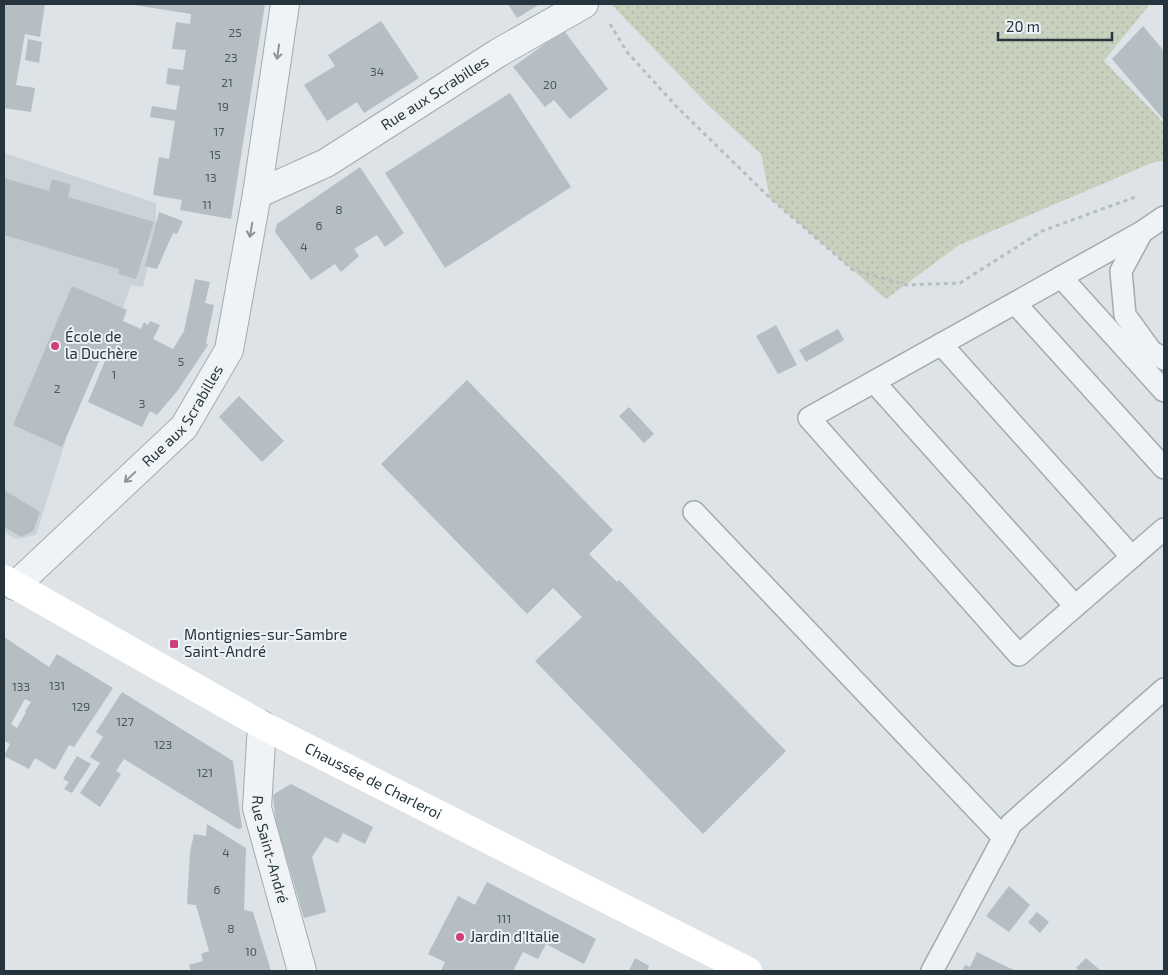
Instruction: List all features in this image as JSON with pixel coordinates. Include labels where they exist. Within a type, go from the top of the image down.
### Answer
[{"type":"main road","name":"Chaussée de Charleroi","points":[[9,582],[262,724],[748,971]]},
{"type":"street","name":"Rue aux Scrabilles","points":[[9,582],[184,427],[229,350],[257,194],[285,4]]},
{"type":"street","name":"Rue aux Scrabilles","points":[[257,194],[326,163],[498,53],[584,4]]},
{"type":"street","name":"Rue Saint-André","points":[[262,724],[257,808],[302,971]]},
{"type":"lane","points":[[1164,217],[1142,232],[809,418],[1019,655],[1164,529]]},
{"type":"lane","points":[[1142,232],[1121,271],[1125,315],[1151,351],[1164,359]]},
{"type":"lane","points":[[1062,277],[1164,391]]},
{"type":"lane","points":[[1015,303],[1164,468]]},
{"type":"lane","points":[[941,344],[1132,557]]},
{"type":"lane","points":[[874,382],[1075,606]]},
{"type":"lane","points":[[694,512],[1004,838]]},
{"type":"lane","points":[[932,971],[1011,824],[1164,689]]},
{"type":"path","points":[[608,20],[627,52],[676,106],[770,198],[853,270],[908,285],[960,283],[1042,231],[1133,196],[1141,195]]},
{"type":"shaded area","name":"École de la Duchère","points":[[4,153],[156,203],[156,230],[143,287],[131,285],[121,314],[72,420],[36,535],[16,539],[4,532]]},
{"type":"green space","points":[[611,4],[1150,4],[1104,61],[1164,123],[1164,161],[1154,162],[959,245],[886,299],[770,198],[761,154],[709,106]]},
{"type":"building","points":[[4,4],[45,4],[40,37],[25,34],[16,85],[35,88],[31,112],[4,108]]},
{"type":"building","points":[[128,4],[265,4],[231,219],[180,210],[182,200],[153,195],[159,157],[169,159],[175,121],[150,117],[152,106],[176,110],[180,86],[166,84],[168,68],[183,70],[186,50],[172,49],[176,22],[190,24],[191,14]]},
{"type":"building","points":[[508,4],[540,4],[517,18]]},
{"type":"building","points":[[381,21],[419,78],[364,113],[357,102],[327,121],[304,85],[335,66],[328,55]]},
{"type":"building","points":[[1143,26],[1164,51],[1164,120],[1112,59]]},
{"type":"building","points":[[565,32],[608,89],[570,119],[554,100],[545,107],[513,67]]},
{"type":"building","points":[[28,39],[42,42],[39,63],[25,60]]},
{"type":"building","points":[[510,93],[571,187],[445,268],[385,173]]},
{"type":"building","points":[[360,167],[404,233],[385,247],[377,235],[354,249],[359,256],[341,272],[335,264],[311,280],[275,232],[277,224]]},
{"type":"building","points":[[4,178],[49,191],[52,179],[71,185],[68,197],[154,222],[136,279],[118,274],[119,269],[4,235]]},
{"type":"building","points":[[159,212],[183,221],[177,234],[173,233],[157,269],[145,266]]},
{"type":"building","points":[[195,279],[210,282],[205,303],[214,305],[206,343],[208,345],[178,390],[157,415],[150,411],[142,427],[88,402],[107,356],[102,354],[62,447],[13,425],[72,286],[127,310],[123,321],[141,329],[144,322],[148,325],[150,321],[160,325],[153,339],[173,349],[184,331]]},
{"type":"building","points":[[776,325],[797,365],[778,374],[756,336]]},
{"type":"building","points":[[838,329],[844,340],[806,362],[799,350]]},
{"type":"building","points":[[467,380],[613,530],[589,554],[617,582],[619,580],[786,751],[703,834],[535,661],[582,617],[553,588],[527,614],[381,464]]},
{"type":"building","points":[[239,396],[284,441],[262,462],[219,417]]},
{"type":"building","points":[[629,407],[654,434],[644,443],[619,416]]},
{"type":"building","points":[[4,490],[40,512],[33,531],[21,537],[4,527]]},
{"type":"building","points":[[4,637],[49,667],[57,654],[113,688],[74,747],[69,745],[55,770],[35,758],[29,769],[4,756],[10,744],[4,741]],"holes":[[[25,699],[31,702],[17,728],[11,724]]]},
{"type":"building","points":[[122,692],[233,761],[242,828],[238,829],[124,759],[116,771],[121,774],[100,807],[80,793],[100,763],[90,757],[103,737],[96,732]]},
{"type":"building","points":[[77,756],[91,764],[72,793],[64,789],[69,782],[63,779]]},
{"type":"building","points":[[291,784],[373,827],[365,844],[343,833],[338,843],[325,837],[312,857],[326,912],[304,918],[276,822],[273,797],[274,794]]},
{"type":"building","points":[[207,824],[246,848],[244,910],[253,912],[271,971],[191,971],[189,965],[203,961],[201,954],[209,951],[196,905],[187,904],[190,852],[194,834],[206,836]]},
{"type":"building","points":[[487,882],[596,939],[584,964],[546,944],[538,959],[523,952],[513,971],[441,971],[445,962],[428,954],[458,896],[475,905]]},
{"type":"building","points":[[1009,886],[1030,905],[1009,932],[986,916]]},
{"type":"building","points":[[1037,912],[1049,922],[1040,933],[1028,922]]},
{"type":"building","points":[[977,952],[1016,971],[962,971],[965,965],[970,967]]},
{"type":"building","points":[[635,958],[649,966],[647,971],[629,971]]},
{"type":"building","points":[[1086,958],[1101,971],[1080,971],[1076,968]]},
{"type":"place","name":"École de la Duchère","points":[[55,346]]},
{"type":"place","name":"Montignies-sur-Sambre Saint-André","points":[[174,644]]},
{"type":"place","name":"Jardin d'Italie","points":[[460,937]]}]
